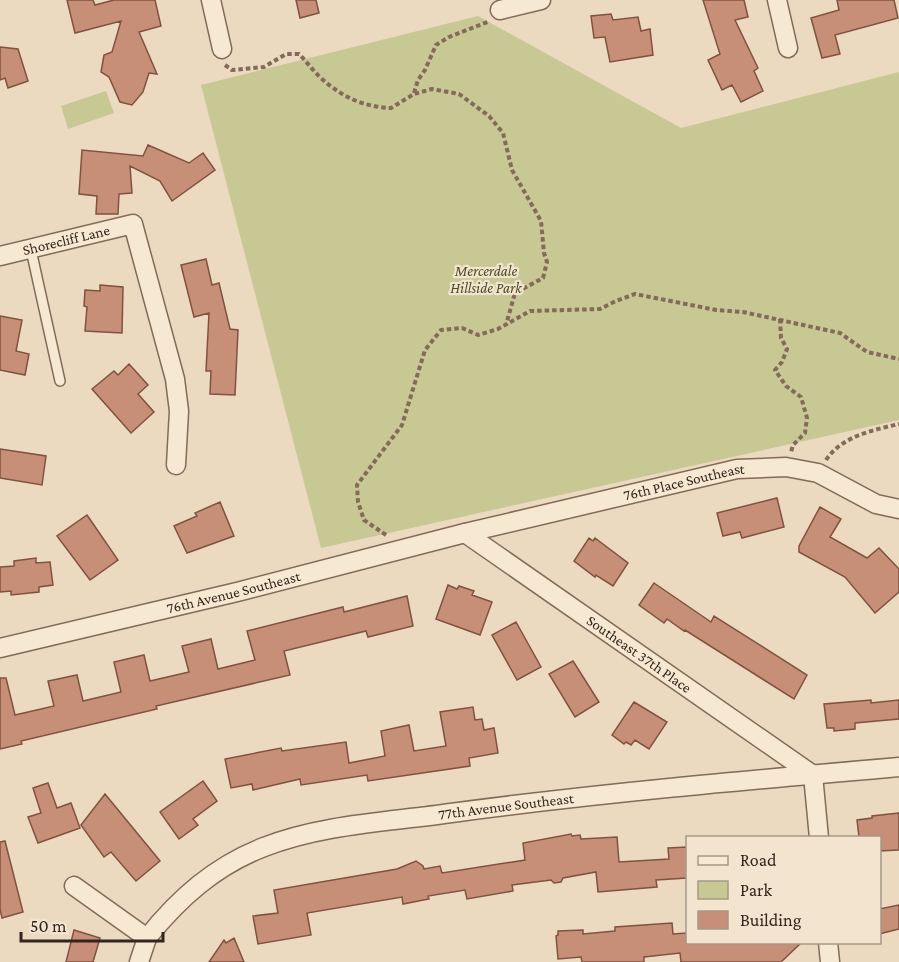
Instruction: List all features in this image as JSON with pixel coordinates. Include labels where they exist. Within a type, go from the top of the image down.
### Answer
[{"type":"street","points":[[211,0],[222,49]]},
{"type":"street","points":[[500,10],[541,0]]},
{"type":"street","points":[[777,0],[789,48]]},
{"type":"street","name":"Shorecliff Lane","points":[[0,256],[133,224],[175,379],[179,411],[176,465]]},
{"type":"street","name":"76th Place Southeast","points":[[465,533],[737,469],[786,467],[818,472],[876,504],[899,509]]},
{"type":"street","name":"76th Avenue Southeast","points":[[0,648],[237,592],[465,533]]},
{"type":"street","name":"Southeast 37th Place","points":[[465,533],[813,775]]},
{"type":"street","name":"77th Avenue Southeast","points":[[147,938],[171,909],[197,885],[228,865],[262,848],[307,833],[542,801],[899,767]]},
{"type":"street","points":[[813,775],[819,836]]},
{"type":"street","points":[[74,886],[147,938],[139,962]]},
{"type":"street","points":[[828,944],[830,962]]},
{"type":"lane","points":[[31,250],[60,381]]},
{"type":"path","points":[[414,94],[418,80],[436,45],[449,37],[493,20],[500,10]]},
{"type":"path","points":[[251,68],[264,67],[286,54],[299,54],[319,77],[336,91],[360,102],[391,108],[414,94],[432,89],[459,94],[489,116],[503,133],[512,170],[541,221],[547,262],[543,278],[515,293],[506,325]]},
{"type":"path","points":[[397,550],[388,537],[363,520],[358,502],[357,485],[402,425],[425,350],[441,330],[462,328],[477,334],[506,325],[531,311],[600,309],[635,294],[716,310],[780,319],[840,333],[867,352],[899,359]]},
{"type":"path","points":[[780,319],[781,338],[787,350],[782,362],[775,370],[786,386],[801,398],[807,418],[805,433],[793,445],[790,455]]},
{"type":"path","points":[[818,472],[829,455],[848,440],[871,430],[899,424]]},
{"type":"green space","name":"Mercerdale Hillside Park","points":[[478,16],[681,128],[899,72],[899,420],[321,548],[201,85]]},
{"type":"green space","points":[[106,91],[114,113],[68,129],[61,106]]},
{"type":"building","points":[[67,0],[93,0],[95,5],[114,0],[155,0],[161,26],[139,32],[157,74],[149,73],[143,92],[132,105],[120,102],[109,77],[101,72],[104,55],[112,52],[121,21],[75,33]]},
{"type":"building","points":[[296,0],[316,0],[319,13],[300,18]]},
{"type":"building","points":[[703,0],[744,0],[748,17],[735,20],[758,68],[754,71],[763,91],[741,102],[732,85],[722,90],[708,60],[720,54]]},
{"type":"building","points":[[837,0],[894,0],[898,18],[835,35],[840,54],[822,58],[811,18],[839,10]]},
{"type":"building","points":[[611,14],[613,20],[638,17],[641,31],[650,29],[653,55],[610,62],[605,37],[594,38],[591,16]]},
{"type":"building","points":[[0,47],[18,49],[28,81],[8,88],[5,78],[0,80]]},
{"type":"building","points":[[148,145],[189,163],[203,153],[215,170],[172,201],[160,181],[130,166],[132,193],[119,194],[118,214],[96,214],[97,196],[79,194],[82,150],[143,156]]},
{"type":"building","points":[[206,259],[212,285],[219,283],[230,329],[238,330],[235,395],[210,394],[211,371],[206,371],[209,313],[194,317],[181,265]]},
{"type":"building","points":[[100,285],[123,287],[122,333],[85,331],[87,307],[84,306],[85,290],[100,291]]},
{"type":"building","points":[[0,316],[22,320],[16,351],[29,354],[25,375],[0,370]]},
{"type":"building","points":[[129,364],[148,385],[138,394],[154,412],[131,433],[92,389],[114,371],[118,375]]},
{"type":"building","points":[[0,449],[46,456],[42,485],[0,478]]},
{"type":"building","points":[[777,498],[784,527],[742,538],[740,532],[723,536],[717,513]]},
{"type":"building","points":[[220,502],[234,536],[187,553],[174,526],[197,516],[195,513]]},
{"type":"building","points":[[820,507],[841,519],[830,537],[867,558],[879,548],[899,569],[899,592],[875,613],[845,577],[799,552],[799,546]]},
{"type":"building","points":[[87,515],[118,560],[90,580],[57,536]]},
{"type":"building","points":[[589,538],[593,541],[595,538],[628,563],[613,586],[596,575],[595,577],[574,561]]},
{"type":"building","points":[[36,558],[36,563],[50,562],[53,585],[39,587],[39,592],[11,595],[11,591],[0,592],[0,567],[14,566],[14,561]]},
{"type":"building","points":[[654,583],[711,622],[714,616],[807,675],[794,699],[667,619],[664,623],[639,605]]},
{"type":"building","points":[[448,585],[457,589],[459,586],[474,591],[472,595],[492,602],[480,635],[436,619]]},
{"type":"building","points":[[407,596],[413,626],[368,637],[366,631],[284,651],[290,675],[156,706],[157,709],[21,741],[22,744],[0,749],[0,678],[6,678],[15,715],[54,706],[48,681],[77,675],[83,701],[121,692],[114,662],[144,655],[150,681],[189,672],[182,646],[211,639],[218,669],[255,660],[247,631],[343,607],[344,612]]},
{"type":"building","points":[[516,622],[541,667],[517,680],[492,635]]},
{"type":"building","points":[[573,661],[599,702],[575,717],[549,674]]},
{"type":"building","points":[[871,700],[871,703],[899,700],[899,719],[855,723],[855,729],[834,731],[834,728],[827,728],[824,704]]},
{"type":"building","points":[[634,702],[667,722],[649,749],[635,740],[631,745],[626,742],[624,744],[612,735]]},
{"type":"building","points":[[473,707],[475,720],[482,719],[484,730],[494,728],[498,753],[469,758],[470,766],[368,781],[367,775],[301,785],[300,779],[253,790],[252,784],[231,788],[225,759],[281,748],[282,751],[346,742],[349,763],[385,756],[381,731],[409,725],[414,751],[446,746],[440,712]]},
{"type":"building","points":[[203,781],[217,801],[193,819],[198,825],[179,839],[160,812]]},
{"type":"building","points":[[48,783],[57,808],[71,803],[80,828],[38,843],[28,817],[41,813],[33,788]]},
{"type":"building","points":[[105,794],[160,861],[136,881],[111,852],[104,857],[81,825]]},
{"type":"building","points":[[899,813],[899,850],[881,851],[881,836],[859,836],[857,820],[872,818],[872,816]]},
{"type":"building","points":[[571,834],[572,836],[580,835],[581,839],[617,837],[619,862],[669,859],[668,848],[686,847],[686,878],[656,880],[657,887],[598,892],[596,872],[563,878],[561,882],[554,883],[551,880],[512,885],[513,891],[467,899],[465,890],[428,896],[429,899],[403,904],[402,897],[307,913],[311,935],[258,944],[253,916],[278,913],[274,890],[397,869],[416,861],[424,869],[440,866],[442,873],[525,860],[523,843]]},
{"type":"building","points":[[5,841],[23,912],[2,918],[0,842]]},
{"type":"building","points":[[899,905],[899,929],[881,934],[881,909]]},
{"type":"building","points":[[672,923],[673,934],[686,933],[686,944],[800,944],[781,962],[681,962],[680,953],[644,957],[644,962],[582,962],[581,957],[558,959],[556,936],[558,931],[583,930],[583,934],[615,931],[615,927]]},
{"type":"building","points":[[74,930],[100,938],[93,962],[66,962]]},
{"type":"building","points":[[234,938],[244,962],[209,962],[224,940],[226,943]]}]
